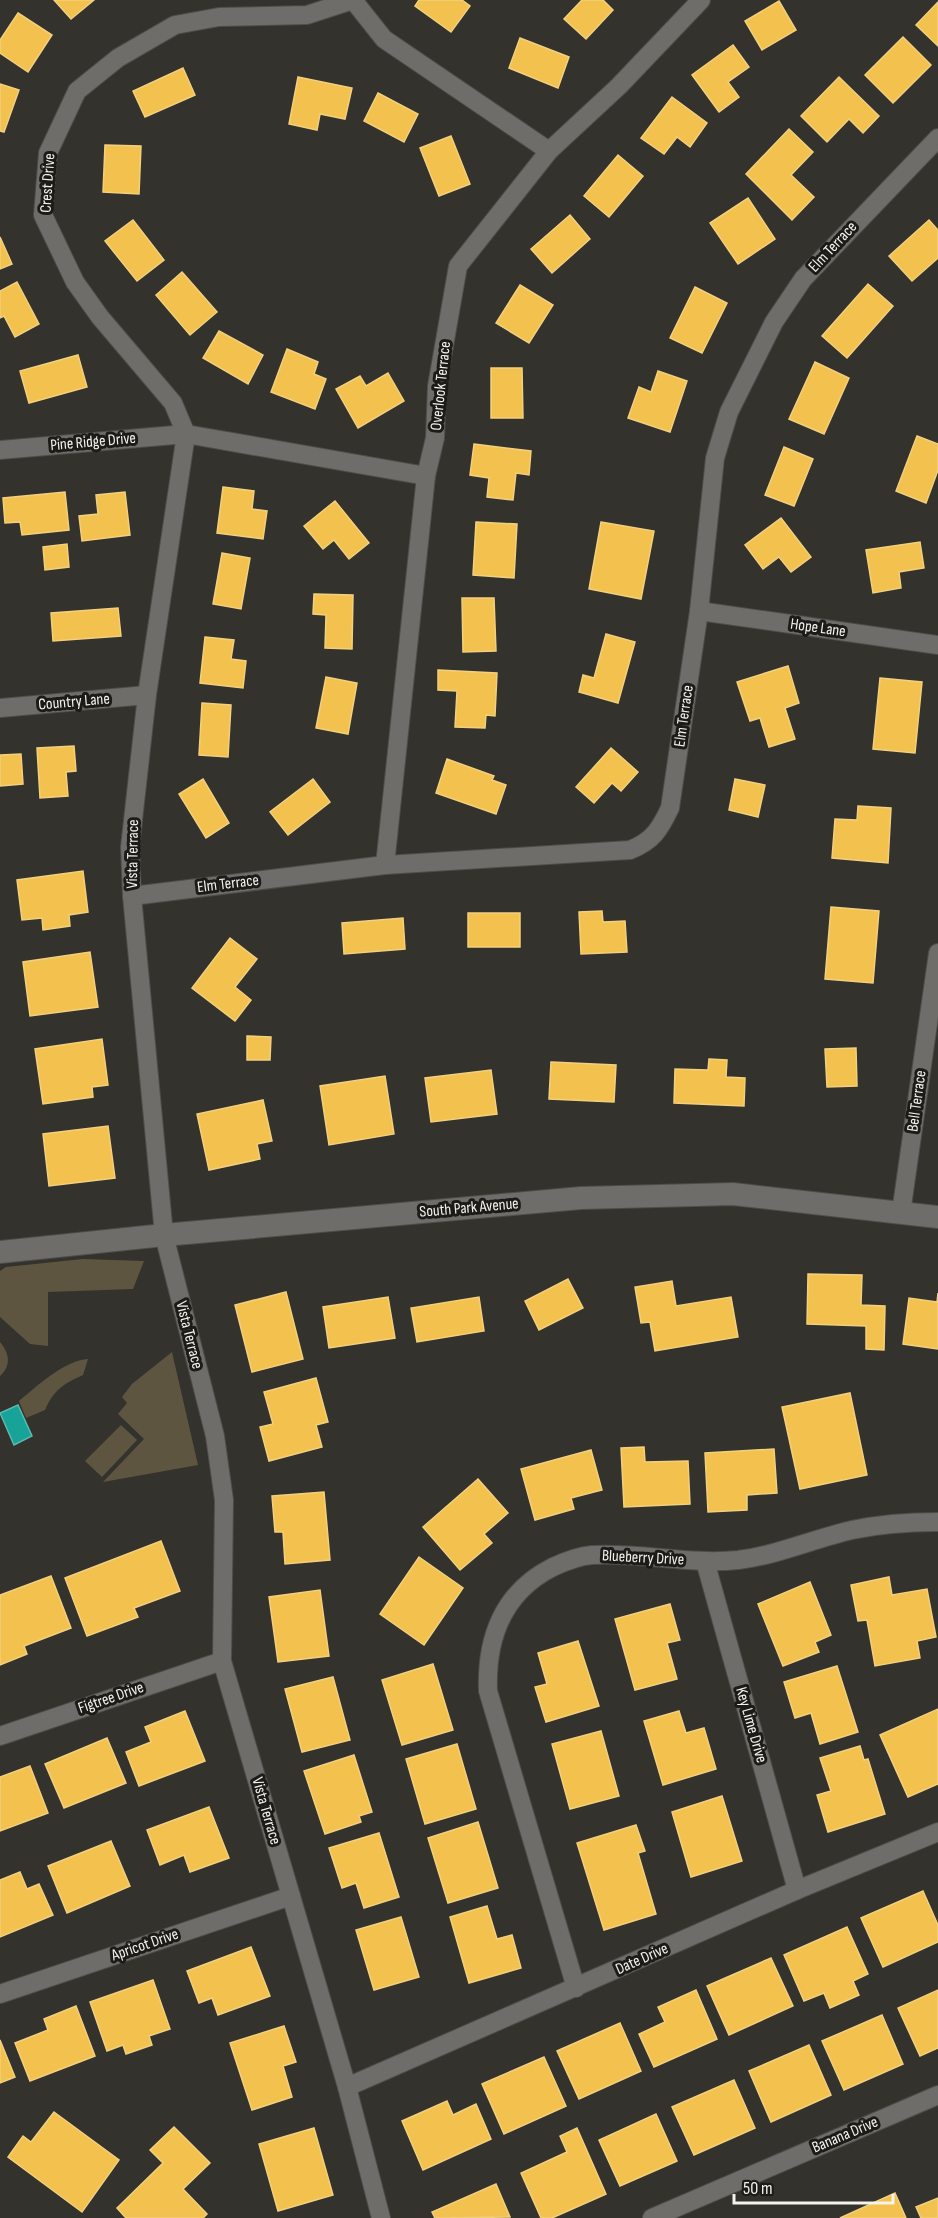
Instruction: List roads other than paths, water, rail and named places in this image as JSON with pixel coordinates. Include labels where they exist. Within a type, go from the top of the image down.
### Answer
[{"type":"street","name":"Crest Drive","points":[[186,435],[172,403],[100,317],[75,282],[43,215],[48,153],[77,91],[118,58],[175,25],[219,17],[307,15],[353,0],[384,39],[549,151]]},
{"type":"street","name":"Overlook Terrace","points":[[385,865],[426,476],[435,438],[437,386],[458,266],[549,151],[619,86],[701,0]]},
{"type":"street","name":"Elm Terrace","points":[[132,896],[385,865],[630,850],[646,844],[661,827],[670,807],[699,611],[715,458],[729,412],[774,322],[803,279],[938,138]]},
{"type":"street","name":"Pine Ridge Drive","points":[[0,450],[186,435]]},
{"type":"street","points":[[186,435],[426,476]]},
{"type":"street","name":"Vista Terrace","points":[[186,435],[147,695],[130,847],[132,896],[164,1235],[214,1436],[224,1500],[222,1661],[347,2087],[381,2218]]},
{"type":"street","name":"Hope Lane","points":[[699,611],[938,645]]},
{"type":"street","name":"Country Lane","points":[[0,708],[147,695]]},
{"type":"street","name":"Bell Terrace","points":[[901,1212],[938,953]]},
{"type":"street","name":"South Park Avenue","points":[[0,1252],[581,1198],[733,1194],[938,1218]]},
{"type":"street","name":"Blueberry Drive","points":[[576,1988],[488,1691],[488,1656],[514,1595],[544,1572],[573,1559],[589,1556],[611,1555],[705,1561],[736,1560],[771,1555],[852,1530],[938,1522]]},
{"type":"street","name":"Key Lime Drive","points":[[705,1561],[797,1890]]},
{"type":"street","name":"Figtree Drive","points":[[0,1736],[222,1661]]},
{"type":"street","name":"Date Drive","points":[[347,2087],[797,1890],[938,1832]]},
{"type":"street","name":"Apricot Drive","points":[[0,1994],[291,1896]]},
{"type":"street","name":"Banana Drive","points":[[652,2218],[938,2095]]}]
